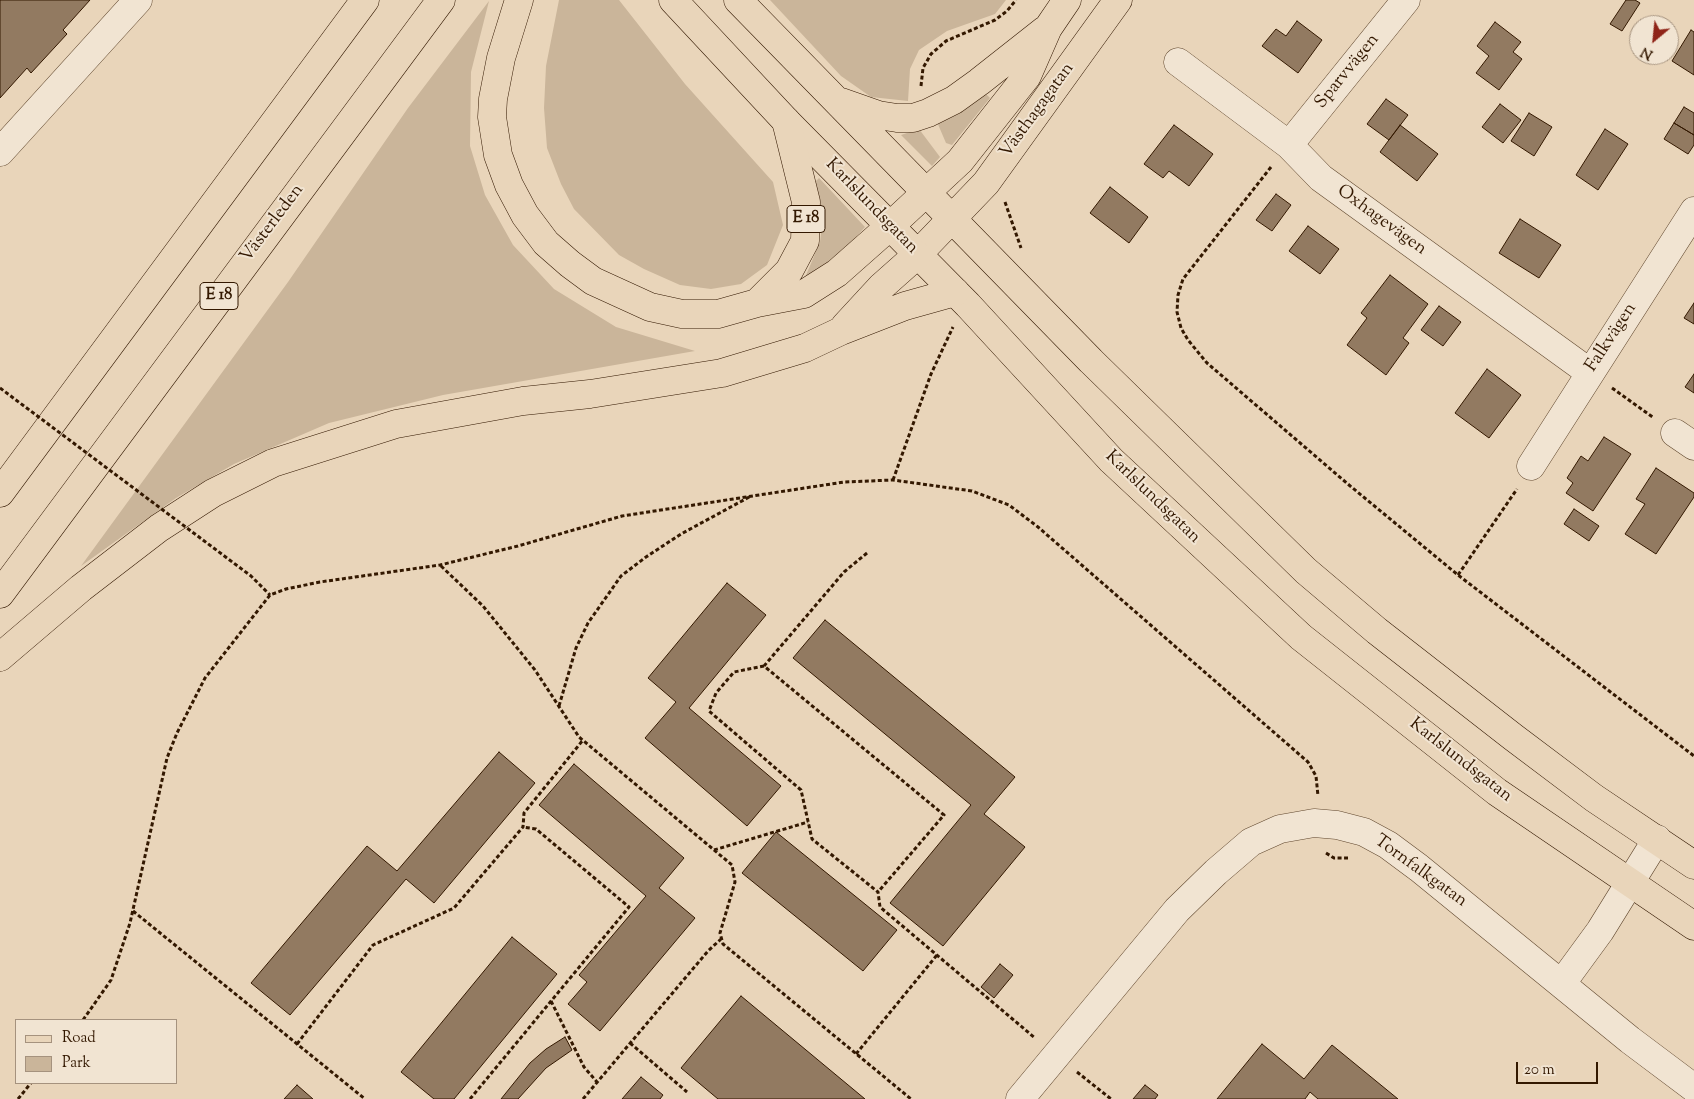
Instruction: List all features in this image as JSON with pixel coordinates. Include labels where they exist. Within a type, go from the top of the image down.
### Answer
[{"type":"main road","points":[[0,493],[365,0]]},
{"type":"main road","name":"Västerleden","points":[[0,594],[441,0]]},
{"type":"main road","name":"E 18","points":[[519,0],[501,58],[492,117],[498,155],[509,185],[525,215],[546,243],[593,281],[650,307],[682,314],[718,314],[757,303],[804,294],[837,273],[926,193]]},
{"type":"main road","name":"Karlslundsgatan","points":[[673,0],[786,121],[955,292],[1110,460],[1301,637],[1497,792],[1694,926]]},
{"type":"main road","points":[[738,0],[926,193],[953,218],[1090,361],[1306,571],[1377,631],[1513,737],[1594,798],[1694,865]]},
{"type":"main road","name":"Västhagagatan","points":[[926,193],[960,161],[1027,76],[1048,28],[1066,0]]},
{"type":"main road","name":"Västhagagatan","points":[[841,331],[881,286],[917,255],[986,183],[1118,0]]},
{"type":"main road","points":[[833,98],[859,110],[898,118],[913,118],[954,100],[1048,28]]},
{"type":"main road","name":"E 18","points":[[757,303],[789,272],[805,241],[806,202],[786,121]]},
{"type":"main road","points":[[0,657],[81,588],[159,528],[214,493],[273,463],[396,424],[523,401],[590,394],[722,373],[805,348],[841,331],[905,306],[955,292]]},
{"type":"street","points":[[0,152],[138,0]]},
{"type":"street","name":"Sparvvägen","points":[[1289,145],[1406,0]]},
{"type":"street","name":"Oxhagevägen","points":[[1178,62],[1289,145],[1320,178],[1590,372]]},
{"type":"street","name":"Falkvägen","points":[[1531,466],[1694,210]]},
{"type":"street","name":"Tornfalkgatan","points":[[1020,1099],[1177,910],[1216,872],[1251,842],[1280,829],[1320,823],[1364,832],[1388,845],[1562,983],[1630,1040],[1694,1088]]},
{"type":"street","points":[[1562,983],[1600,931],[1657,840]]},
{"type":"path","points":[[928,113],[921,83],[923,68],[931,54],[946,41],[995,20],[1007,11],[1016,0]]},
{"type":"path","points":[[1289,145],[1183,279],[1178,295],[1177,312],[1181,328],[1198,354],[1349,485],[1458,575],[1694,756]]},
{"type":"path","points":[[1590,372],[1684,439]]},
{"type":"path","points":[[894,480],[930,374]]},
{"type":"path","points":[[0,388],[251,576],[270,595]]},
{"type":"path","points":[[84,1019],[111,980],[133,911],[168,758],[177,732],[205,678],[270,595],[286,589],[320,582],[440,565],[518,546],[622,516],[844,482],[894,480],[972,491],[1009,505],[1038,527],[1308,762],[1316,776],[1323,850],[1334,858],[1352,859]]},
{"type":"path","points":[[559,707],[576,648],[588,622],[621,576],[646,556],[681,534],[753,495]]},
{"type":"path","points":[[1458,575],[1502,513]]},
{"type":"path","points":[[867,553],[844,572],[764,666],[734,672],[716,693],[709,711],[801,790],[812,838],[878,892],[880,907],[1056,1056],[1112,1099]]},
{"type":"path","points":[[440,565],[483,606],[535,670],[583,740],[732,865],[735,882],[720,933],[723,944],[911,1099]]},
{"type":"path","points":[[764,666],[944,815],[878,892]]},
{"type":"path","points":[[297,1044],[373,945],[454,908],[523,826],[524,813],[583,740]]},
{"type":"path","points":[[714,850],[808,822]]},
{"type":"path","points":[[470,1099],[629,906],[536,830],[523,826]]},
{"type":"path","points":[[133,911],[365,1099]]},
{"type":"path","points":[[582,1099],[722,938]]},
{"type":"path","points":[[856,1054],[937,955]]},
{"type":"path","points":[[551,1001],[584,1067],[597,1082]]},
{"type":"path","points":[[630,1044],[687,1092]]},
{"type":"path","points":[[18,1099],[30,1084]]},
{"type":"green space","points":[[559,0],[619,0],[685,84],[773,182],[783,225],[767,265],[741,284],[711,289],[680,285],[644,269],[619,255],[574,209],[561,184],[547,148],[544,108],[546,66]]},
{"type":"green space","points":[[770,0],[1006,0],[995,14],[947,31],[919,50],[910,69],[908,101],[871,97],[841,76]]},
{"type":"green space","points":[[489,1],[471,72],[470,146],[485,195],[513,245],[554,289],[616,327],[695,351],[443,395],[329,423],[234,464],[176,498],[81,566],[288,282],[408,108]]},
{"type":"green space","points":[[986,94],[990,98],[952,145],[946,143],[937,122]]},
{"type":"green space","points":[[919,129],[940,157],[932,166],[901,135]]},
{"type":"green space","points":[[819,178],[865,227],[846,248],[804,280],[820,242],[823,217],[814,183]]},
{"type":"building","points":[[0,0],[90,0],[63,30],[67,34],[31,73],[27,68],[0,98]]},
{"type":"building","points":[[1626,0],[1635,0],[1640,3],[1632,15],[1629,15],[1629,20],[1622,31],[1610,24]]},
{"type":"building","points":[[1297,21],[1322,40],[1298,73],[1262,46],[1276,29],[1286,36]]},
{"type":"building","points":[[1495,22],[1521,42],[1513,52],[1522,59],[1499,90],[1476,73],[1489,56],[1477,46]]},
{"type":"building","points":[[1691,30],[1694,32],[1694,75],[1678,65],[1679,50]]},
{"type":"building","points":[[1386,99],[1408,115],[1389,140],[1367,124]]},
{"type":"building","points":[[1500,104],[1521,120],[1503,143],[1482,127]]},
{"type":"building","points":[[1684,107],[1694,113],[1694,135],[1674,123]]},
{"type":"building","points":[[1529,113],[1552,127],[1534,156],[1511,141]]},
{"type":"building","points":[[1674,123],[1694,135],[1694,145],[1688,154],[1664,139]]},
{"type":"building","points":[[1174,125],[1213,154],[1189,186],[1169,171],[1163,178],[1144,164]]},
{"type":"building","points":[[1400,125],[1438,154],[1417,181],[1380,152]]},
{"type":"building","points":[[1605,129],[1628,144],[1598,190],[1576,175]]},
{"type":"building","points":[[1110,187],[1148,217],[1129,243],[1090,213]]},
{"type":"building","points":[[1276,194],[1291,205],[1272,231],[1256,220]]},
{"type":"building","points":[[1520,219],[1561,245],[1539,278],[1499,253]]},
{"type":"building","points":[[1308,226],[1339,249],[1320,274],[1289,251]]},
{"type":"building","points":[[1390,275],[1428,304],[1403,338],[1409,343],[1386,375],[1347,345],[1367,318],[1361,313]]},
{"type":"building","points":[[1694,303],[1694,324],[1684,318]]},
{"type":"building","points":[[1439,306],[1461,322],[1443,346],[1421,330]]},
{"type":"building","points":[[1487,369],[1521,395],[1489,438],[1455,413]]},
{"type":"building","points":[[1694,374],[1694,393],[1685,387]]},
{"type":"building","points":[[1604,437],[1631,454],[1593,511],[1566,493],[1573,483],[1567,478],[1581,456],[1588,461]]},
{"type":"building","points":[[1656,468],[1694,493],[1694,497],[1656,554],[1625,534],[1645,504],[1636,499]]},
{"type":"building","points":[[1574,509],[1599,526],[1589,541],[1564,524]]},
{"type":"building","points":[[727,583],[766,615],[689,708],[781,786],[747,826],[645,738],[676,702],[648,678]]},
{"type":"building","points":[[825,620],[1015,777],[984,814],[1025,847],[943,946],[890,903],[971,805],[793,658]]},
{"type":"building","points":[[499,752],[535,783],[434,903],[406,879],[290,1015],[251,983],[367,846],[397,871]]},
{"type":"building","points":[[574,764],[684,858],[659,888],[695,918],[600,1031],[568,1004],[587,982],[579,975],[646,896],[539,805]]},
{"type":"building","points":[[776,832],[897,930],[863,971],[742,873]]},
{"type":"building","points":[[512,937],[557,974],[454,1099],[434,1099],[401,1072]]},
{"type":"building","points":[[1000,964],[1013,975],[994,998],[981,987]]},
{"type":"building","points":[[741,996],[865,1099],[718,1099],[681,1068]]},
{"type":"building","points":[[565,1037],[572,1050],[546,1068],[518,1099],[501,1099],[530,1063],[546,1049]]},
{"type":"building","points":[[1262,1044],[1304,1079],[1332,1045],[1398,1099],[1318,1099],[1310,1092],[1305,1099],[1217,1099]]},
{"type":"building","points":[[641,1077],[663,1095],[660,1099],[622,1099]]},
{"type":"building","points":[[297,1085],[313,1099],[284,1099]]},
{"type":"building","points":[[1145,1085],[1158,1095],[1155,1099],[1133,1099]]}]
